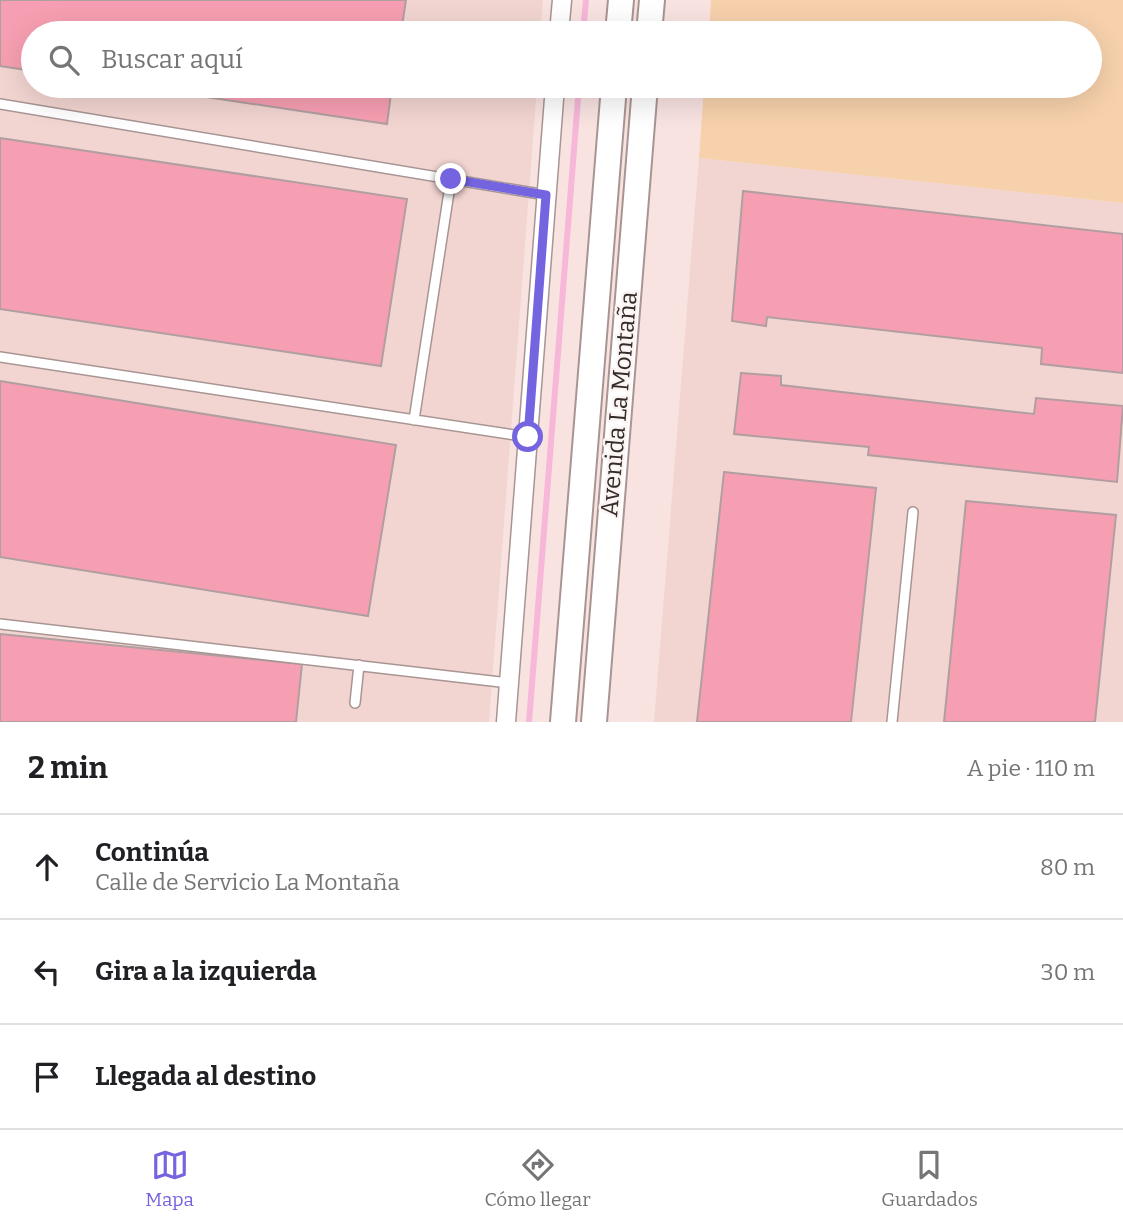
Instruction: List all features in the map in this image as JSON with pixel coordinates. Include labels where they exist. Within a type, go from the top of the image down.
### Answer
[{"type":"main road","points":[[619,21],[621,0]]},
{"type":"main road","points":[[650,21],[652,0]]},
{"type":"main road","name":"Avenida La Montaña","points":[[563,722],[613,98]]},
{"type":"main road","name":"Avenida La Montaña","points":[[594,722],[644,98]]},
{"type":"street","points":[[560,21],[562,0]]},
{"type":"street","points":[[506,722],[554,98]]},
{"type":"lane","points":[[0,104],[546,195]]},
{"type":"lane","points":[[414,420],[451,179]]},
{"type":"lane","points":[[0,357],[528,437]]},
{"type":"lane","points":[[892,722],[913,512]]},
{"type":"lane","points":[[0,624],[509,683]]},
{"type":"lane","points":[[355,703],[359,666]]},
{"type":"shaded area","points":[[0,0],[543,0],[541,21],[21,21],[21,98],[536,98],[489,722],[0,722]]},
{"type":"shaded area","points":[[711,0],[1123,0],[1123,203],[699,158],[703,98],[1102,98],[1102,21],[710,21]]},
{"type":"shaded area","points":[[699,158],[1123,203],[1123,722],[654,722]]},
{"type":"building","points":[[0,0],[406,0],[403,21],[21,21],[21,69],[0,66]]},
{"type":"building","points":[[213,98],[390,98],[387,124]]},
{"type":"building","points":[[0,138],[407,199],[381,366],[0,309]]},
{"type":"building","points":[[743,191],[1123,234],[1123,373],[1041,364],[1042,348],[767,317],[766,326],[732,321]]},
{"type":"building","points":[[741,373],[781,376],[781,385],[1034,414],[1036,398],[1123,406],[1117,482],[868,455],[869,447],[734,434]]},
{"type":"building","points":[[0,381],[396,445],[368,616],[0,557]]},
{"type":"building","points":[[724,472],[876,488],[851,722],[697,722]]},
{"type":"building","points":[[966,501],[1116,515],[1095,722],[944,722]]},
{"type":"building","points":[[0,634],[302,664],[296,722],[0,722]]},
{"type":"waterway","points":[[584,21],[586,0]]},
{"type":"waterway","points":[[529,722],[578,98]]},
{"type":"route","points":[[451,179],[546,195],[528,437]]}]
